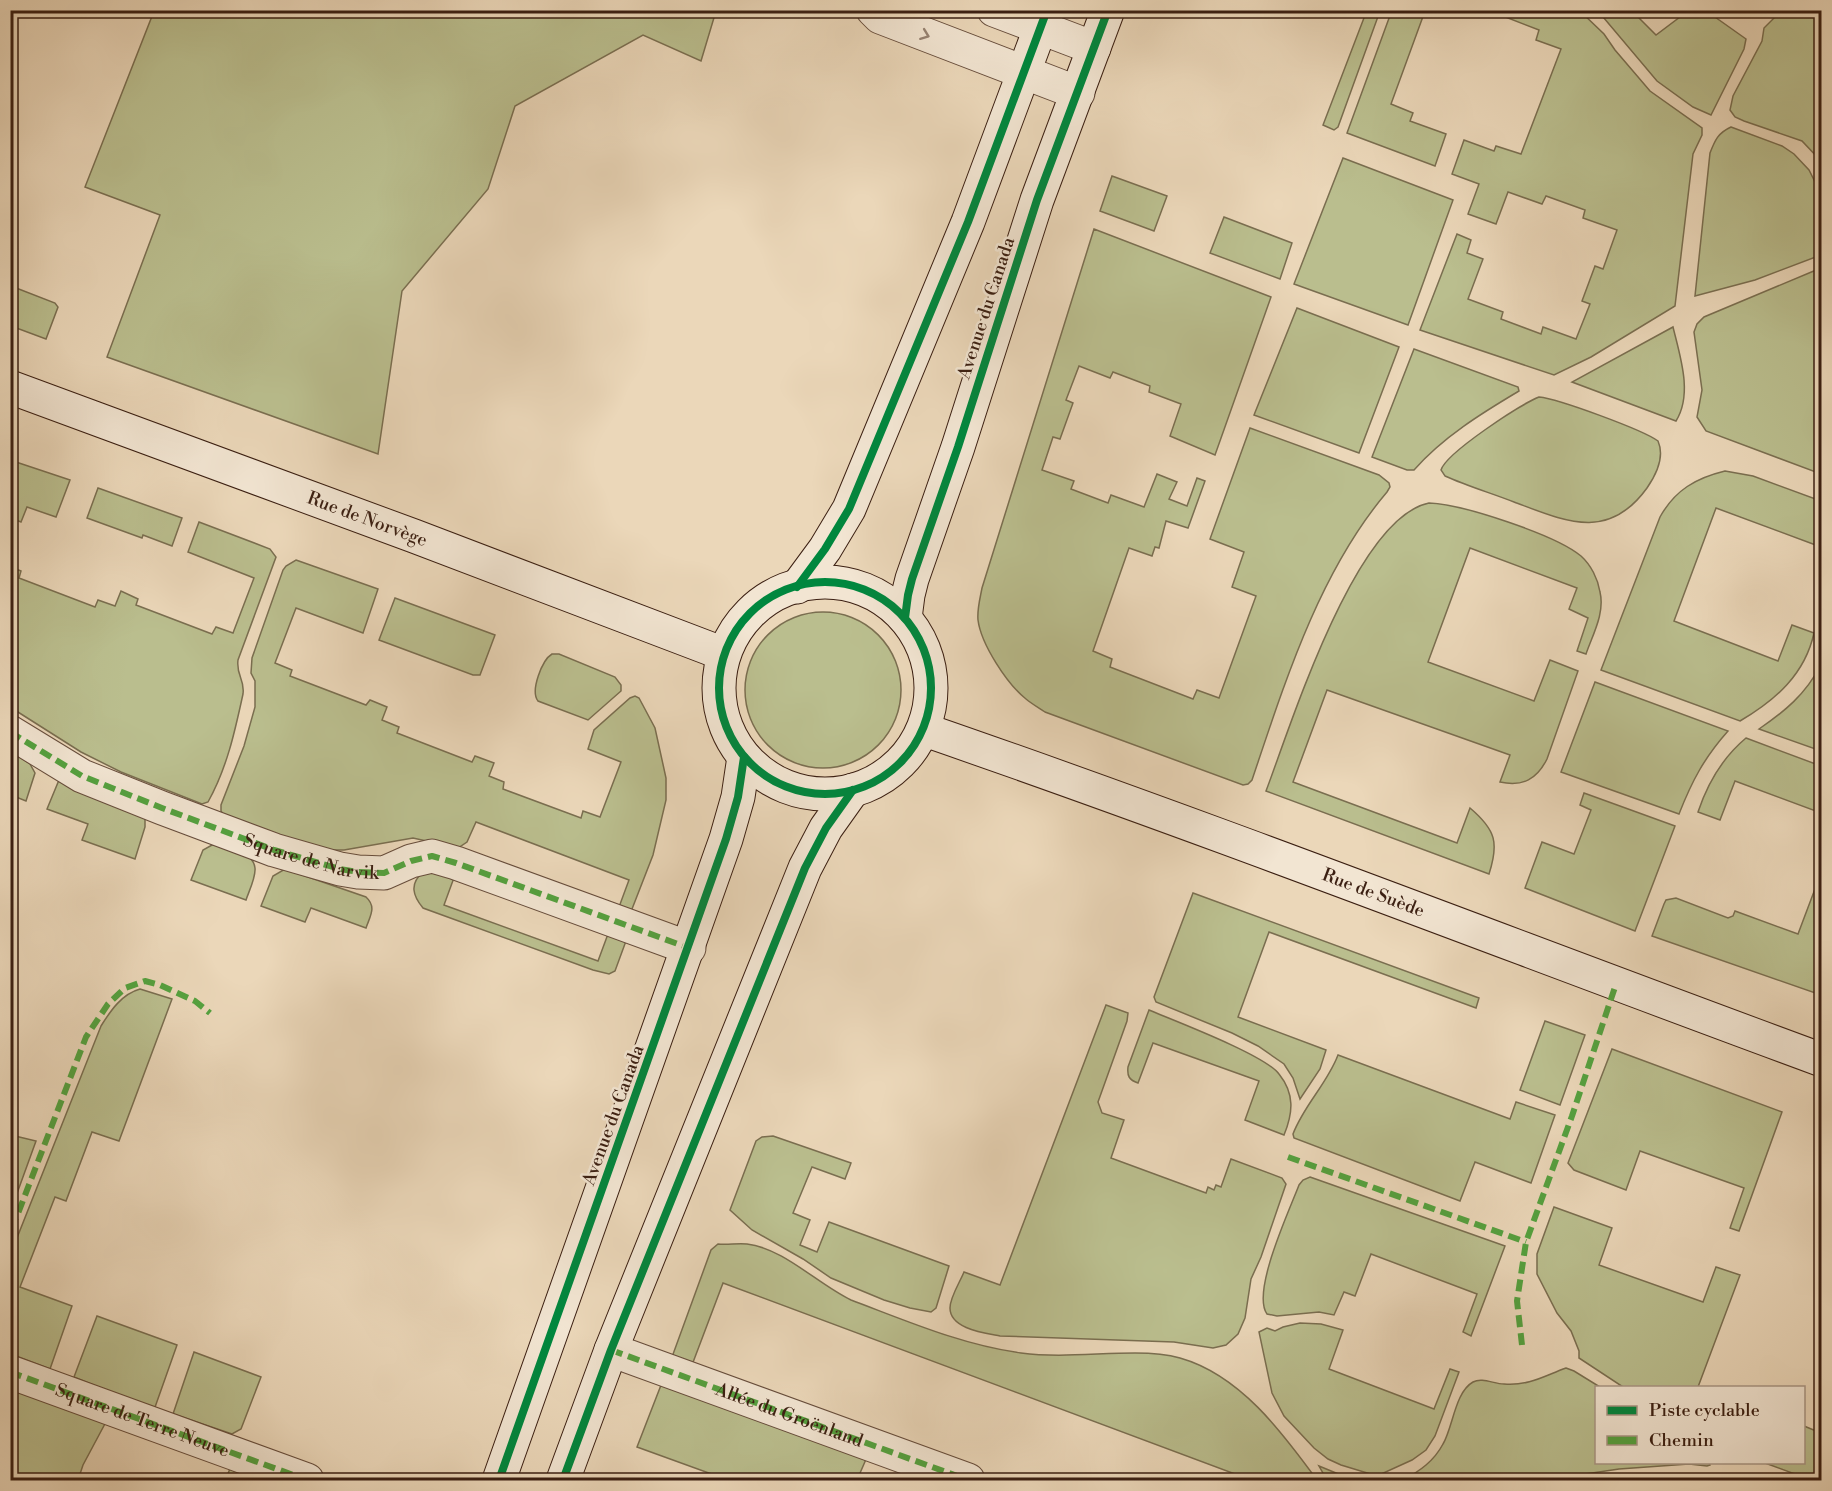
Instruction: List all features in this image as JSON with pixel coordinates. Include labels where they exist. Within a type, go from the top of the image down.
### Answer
[{"type":"street","points":[[873,10],[880,17],[1078,93]]},
{"type":"street","points":[[994,10],[1043,19],[1094,48]]},
{"type":"street","name":"Avenue du Canada","points":[[905,618],[912,579],[958,447],[1018,255],[1108,10]]},
{"type":"street","points":[[797,587],[825,549],[849,509],[968,222],[1043,19]]},
{"type":"street","name":"Rue de Norvège","points":[[10,387],[509,571],[724,654]]},
{"type":"street","points":[[825,581],[851,585],[872,593],[890,604],[905,618],[919,638],[931,669],[932,700],[925,730],[902,762],[867,785],[836,794],[792,789],[771,781],[744,757],[731,738],[718,691],[718,672],[733,633],[746,617],[766,601],[797,587],[825,581]]},
{"type":"street","name":"Rue de Suède","points":[[925,730],[1240,844],[1821,1060]]},
{"type":"street","name":"Square de Narvik","points":[[10,732],[82,776],[274,850],[340,869],[384,873],[411,861],[432,856],[689,948]]},
{"type":"street","name":"Avenue du Canada","points":[[499,1480],[689,948],[738,797],[744,757]]},
{"type":"street","points":[[563,1480],[611,1350],[804,868],[826,828],[853,790]]},
{"type":"street","name":"Allée du Groënland","points":[[611,1350],[968,1480]]},
{"type":"street","name":"Square de Terre Neuve","points":[[10,1372],[308,1480]]},
{"type":"green space","points":[[154,10],[716,11],[701,61],[643,35],[515,106],[488,189],[402,291],[378,454],[107,357],[160,215],[85,187]]},
{"type":"green space","points":[[1367,10],[1380,11],[1338,127],[1334,130],[1323,125]]},
{"type":"green space","points":[[1392,10],[1425,11],[1391,104],[1413,113],[1410,121],[1446,134],[1435,166],[1347,133]]},
{"type":"green space","points":[[1705,10],[1746,39],[1744,49],[1711,115],[1693,107],[1657,81],[1598,11],[1632,11],[1656,35],[1688,11]]},
{"type":"green space","points":[[1490,11],[1580,11],[1604,34],[1650,91],[1702,128],[1702,135],[1693,154],[1675,306],[1591,357],[1554,375],[1420,330],[1457,234],[1471,240],[1467,253],[1483,259],[1468,299],[1503,312],[1501,319],[1541,334],[1543,327],[1576,339],[1590,304],[1582,301],[1595,266],[1603,269],[1617,230],[1583,218],[1585,210],[1546,196],[1542,204],[1508,192],[1496,224],[1468,214],[1479,184],[1452,174],[1464,140],[1494,151],[1496,146],[1521,154],[1561,49],[1536,40],[1539,30]]},
{"type":"green space","points":[[1781,11],[1821,11],[1821,161],[1802,141],[1744,121],[1735,117],[1730,110],[1733,96],[1762,41],[1764,28]]},
{"type":"green space","points":[[1731,127],[1782,146],[1794,154],[1809,170],[1821,194],[1821,255],[1755,280],[1695,296],[1710,153],[1718,137]]},
{"type":"green space","points":[[1343,158],[1453,200],[1408,325],[1294,284]]},
{"type":"green space","points":[[1112,176],[1167,196],[1154,231],[1100,211]]},
{"type":"green space","points":[[1224,217],[1292,243],[1280,279],[1210,253]]},
{"type":"green space","points":[[1094,229],[1271,297],[1215,455],[1170,436],[1181,404],[1149,392],[1150,386],[1113,372],[1110,378],[1079,366],[1066,400],[1073,403],[1060,439],[1053,437],[1042,470],[1074,481],[1071,489],[1108,503],[1111,495],[1144,507],[1157,474],[1177,482],[1169,499],[1187,506],[1197,478],[1205,481],[1188,528],[1166,521],[1159,548],[1155,547],[1152,556],[1129,548],[1093,651],[1112,659],[1110,667],[1193,699],[1197,690],[1219,698],[1256,596],[1232,587],[1244,552],[1210,539],[1250,428],[1379,475],[1389,483],[1390,487],[1387,492],[1363,523],[1323,592],[1291,667],[1252,780],[1248,784],[1243,785],[1045,712],[1026,699],[1011,684],[989,652],[980,630],[978,612],[982,588]]},
{"type":"green space","points":[[1821,268],[1821,474],[1706,431],[1697,417],[1702,390],[1694,332],[1697,324],[1704,317]]},
{"type":"green space","points":[[11,286],[55,303],[58,307],[46,339],[11,326]]},
{"type":"green space","points":[[1297,308],[1399,347],[1359,453],[1254,415]]},
{"type":"green space","points":[[1673,327],[1684,375],[1684,399],[1676,421],[1572,382]]},
{"type":"green space","points":[[1414,349],[1518,387],[1519,391],[1450,436],[1414,470],[1407,470],[1372,457]]},
{"type":"green space","points":[[1539,397],[1600,416],[1658,441],[1660,459],[1656,472],[1647,488],[1632,505],[1617,516],[1601,521],[1568,520],[1445,476],[1441,470],[1446,462],[1469,441]]},
{"type":"green space","points":[[10,460],[70,480],[56,517],[27,507],[21,522],[11,518]]},
{"type":"green space","points":[[1725,471],[1753,476],[1821,501],[1821,547],[1716,508],[1674,621],[1778,661],[1792,625],[1814,633],[1804,661],[1787,684],[1777,695],[1740,721],[1601,670],[1660,517],[1672,499],[1687,487],[1705,477]]},
{"type":"green space","points":[[98,488],[182,518],[172,546],[87,518]]},
{"type":"green space","points":[[1429,503],[1463,509],[1531,530],[1581,556],[1596,577],[1601,608],[1586,654],[1577,651],[1588,618],[1569,609],[1577,588],[1470,548],[1428,662],[1534,701],[1550,660],[1578,671],[1547,759],[1539,772],[1528,780],[1516,783],[1500,782],[1510,755],[1327,690],[1293,782],[1457,843],[1470,808],[1485,823],[1493,838],[1494,854],[1489,874],[1266,791],[1309,675],[1351,583],[1376,545],[1402,517]]},
{"type":"green space","points":[[199,522],[270,549],[276,557],[238,660],[243,694],[230,749],[215,789],[208,802],[202,804],[121,772],[81,752],[10,707],[11,567],[21,571],[19,578],[95,607],[98,600],[115,606],[121,591],[138,599],[136,605],[212,634],[216,627],[233,633],[254,578],[188,552]]},
{"type":"green space","points":[[1821,547],[1821,562],[1816,560]]},
{"type":"green space","points":[[296,560],[378,589],[363,633],[296,608],[275,663],[292,670],[290,676],[366,705],[370,700],[387,707],[382,720],[399,727],[397,733],[472,762],[475,756],[494,763],[489,776],[504,782],[503,789],[581,818],[583,811],[600,817],[621,762],[588,749],[594,730],[630,698],[635,696],[639,698],[655,728],[666,778],[666,800],[653,855],[632,909],[629,911],[619,907],[629,880],[476,822],[467,842],[458,848],[413,838],[344,850],[324,850],[224,816],[221,805],[244,746],[255,707],[255,681],[251,673],[252,658],[283,570]]},
{"type":"green space","points":[[395,598],[495,635],[480,675],[473,675],[379,640]]},
{"type":"green space","points":[[823,612],[838,613],[853,618],[878,635],[895,660],[900,675],[900,705],[895,720],[878,745],[853,762],[838,767],[823,768],[808,767],[793,762],[768,745],[751,720],[746,705],[745,690],[746,675],[751,660],[768,635],[793,618],[808,613]]},
{"type":"green space","points":[[552,654],[559,654],[615,677],[621,685],[621,691],[588,720],[538,701],[535,690],[538,676],[544,662]]},
{"type":"green space","points":[[1820,666],[1821,751],[1759,729],[1794,702]]},
{"type":"green space","points":[[1595,682],[1728,731],[1699,770],[1679,814],[1561,772]]},
{"type":"green space","points":[[1746,738],[1821,766],[1821,813],[1735,781],[1720,820],[1698,812],[1717,771]]},
{"type":"green space","points":[[10,750],[30,764],[35,773],[26,801],[11,795]]},
{"type":"green space","points":[[59,780],[140,814],[145,819],[145,827],[135,859],[82,840],[88,824],[47,809]]},
{"type":"green space","points":[[1584,793],[1675,826],[1635,931],[1525,888],[1542,842],[1574,854],[1591,810],[1580,805]]},
{"type":"green space","points":[[212,845],[238,850],[253,862],[254,876],[246,900],[191,880],[203,850]]},
{"type":"green space","points":[[285,869],[366,897],[372,908],[366,928],[311,908],[305,922],[261,906],[273,876]]},
{"type":"green space","points":[[423,872],[455,875],[444,905],[598,961],[608,934],[626,941],[615,971],[609,974],[593,970],[423,908],[417,899],[414,886]]},
{"type":"green space","points":[[1821,873],[1821,995],[1652,936],[1666,900],[1676,898],[1728,918],[1733,916],[1735,911],[1798,934]]},
{"type":"green space","points":[[1193,893],[1479,998],[1476,1008],[1269,932],[1238,1017],[1326,1050],[1320,1069],[1300,1099],[1293,1078],[1284,1064],[1258,1046],[1156,1002],[1154,997]]},
{"type":"green space","points":[[140,989],[172,999],[119,1141],[92,1132],[66,1201],[55,1197],[20,1287],[72,1306],[50,1369],[11,1354],[11,1253],[101,1026],[122,999]]},
{"type":"green space","points":[[1106,1005],[1128,1013],[1098,1102],[1102,1113],[1124,1120],[1111,1158],[1206,1193],[1208,1187],[1214,1190],[1216,1185],[1221,1187],[1231,1159],[1282,1178],[1286,1184],[1251,1279],[1245,1318],[1238,1334],[1226,1345],[1213,1348],[1174,1342],[1000,1336],[969,1329],[956,1321],[952,1315],[950,1308],[952,1299],[964,1272],[1000,1285]]},
{"type":"green space","points":[[1149,1010],[1239,1048],[1270,1066],[1279,1074],[1288,1089],[1291,1104],[1284,1135],[1245,1120],[1259,1081],[1153,1043],[1138,1083],[1131,1079],[1128,1075],[1128,1067]]},
{"type":"green space","points":[[1545,1021],[1585,1035],[1560,1105],[1520,1090]]},
{"type":"green space","points":[[1612,1049],[1782,1112],[1739,1231],[1730,1228],[1744,1188],[1640,1151],[1626,1190],[1574,1170],[1568,1163]]},
{"type":"green space","points":[[1338,1055],[1510,1119],[1516,1102],[1555,1115],[1531,1183],[1475,1162],[1460,1201],[1294,1138],[1293,1134],[1298,1123],[1328,1076]]},
{"type":"green space","points":[[10,1136],[36,1141],[11,1210]]},
{"type":"green space","points":[[773,1136],[851,1163],[845,1179],[812,1167],[793,1213],[810,1220],[800,1245],[817,1252],[829,1222],[949,1266],[936,1308],[931,1312],[910,1308],[831,1278],[752,1230],[730,1210],[756,1141],[762,1137]]},
{"type":"green space","points":[[1310,1177],[1505,1246],[1471,1336],[1463,1332],[1477,1294],[1371,1254],[1355,1296],[1344,1292],[1334,1315],[1319,1312],[1277,1316],[1267,1314],[1263,1303],[1264,1288],[1274,1250],[1299,1185]]},
{"type":"green space","points":[[1554,1207],[1612,1228],[1599,1265],[1703,1302],[1716,1267],[1740,1275],[1698,1386],[1621,1386],[1579,1358],[1579,1351],[1571,1331],[1557,1313],[1537,1274],[1537,1254]]},
{"type":"green space","points":[[718,1244],[747,1244],[774,1252],[851,1300],[977,1344],[1035,1354],[1158,1354],[1180,1358],[1202,1366],[1222,1377],[1258,1407],[1317,1480],[1251,1480],[723,1283],[692,1365],[672,1357],[711,1250]]},
{"type":"green space","points":[[97,1316],[177,1345],[154,1410],[74,1377]]},
{"type":"green space","points":[[1300,1323],[1321,1324],[1343,1330],[1329,1369],[1434,1409],[1450,1369],[1459,1372],[1435,1436],[1426,1450],[1412,1460],[1377,1476],[1341,1465],[1328,1459],[1314,1448],[1284,1416],[1272,1393],[1259,1332],[1267,1328],[1275,1331]]},
{"type":"green space","points":[[194,1352],[261,1377],[241,1429],[232,1434],[173,1414]]},
{"type":"green space","points":[[1566,1368],[1598,1386],[1595,1386],[1595,1464],[1689,1464],[1619,1469],[1545,1480],[1403,1480],[1435,1456],[1446,1437],[1462,1394],[1473,1382],[1480,1380],[1513,1384],[1536,1380]]},
{"type":"green space","points":[[663,1380],[867,1457],[857,1480],[728,1480],[637,1447]]},
{"type":"green space","points":[[10,1385],[107,1420],[83,1465],[78,1480],[11,1480]]},
{"type":"green space","points":[[1805,1426],[1821,1433],[1821,1480],[1811,1480],[1768,1464],[1805,1464]]},
{"type":"green space","points":[[1319,1466],[1353,1480],[1327,1480]]},
{"type":"green space","points":[[230,1469],[259,1480],[225,1480]]},
{"type":"marked path","points":[[10,732],[82,776],[274,850],[340,869],[384,873],[411,861],[432,856],[689,948]]},
{"type":"marked path","points":[[10,1228],[17,1216],[86,1037],[108,1004],[125,988],[145,981],[160,985],[195,1001],[210,1013]]},
{"type":"marked path","points":[[1522,1345],[1517,1301],[1526,1242],[1572,1116],[1616,984]]},
{"type":"marked path","points":[[1288,1157],[1526,1242]]},
{"type":"marked path","points":[[611,1350],[968,1480]]},
{"type":"marked path","points":[[10,1372],[307,1480]]},
{"type":"cycle path","points":[[797,587],[825,549],[849,509],[968,222],[1047,10]]},
{"type":"cycle path","points":[[905,618],[912,579],[958,447],[1037,200],[1108,10]]},
{"type":"cycle path","points":[[825,582],[846,584],[866,590],[884,600],[900,613],[913,629],[923,647],[929,667],[931,688],[929,709],[923,729],[913,747],[900,763],[884,776],[866,786],[846,792],[825,794],[804,792],[784,786],[766,776],[750,763],[737,747],[727,729],[721,709],[719,688],[721,667],[727,647],[737,629],[750,613],[766,600],[784,590],[804,584],[825,582]]},
{"type":"cycle path","points":[[499,1480],[726,839],[738,797],[744,757]]},
{"type":"cycle path","points":[[563,1480],[611,1350],[805,868],[826,828],[853,790]]}]
